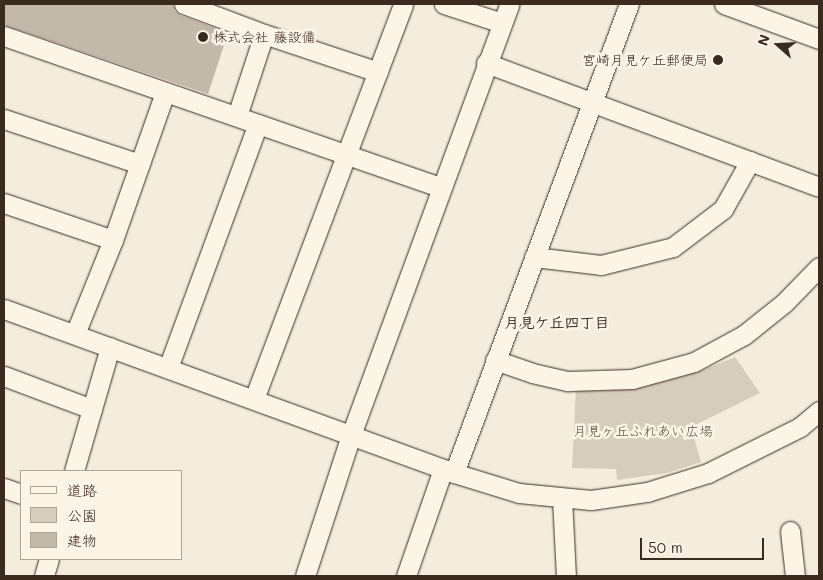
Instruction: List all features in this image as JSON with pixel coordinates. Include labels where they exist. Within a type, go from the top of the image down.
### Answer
[{"type":"street","points":[[184,4],[264,34],[378,72]]},
{"type":"street","points":[[254,399],[403,4]]},
{"type":"street","points":[[444,4],[502,23]]},
{"type":"street","points":[[305,576],[351,435],[486,63],[510,4]]},
{"type":"street","points":[[406,576],[495,360],[629,4]]},
{"type":"street","points":[[724,4],[819,39]]},
{"type":"street","points":[[237,116],[264,34]]},
{"type":"street","points":[[4,36],[441,187]]},
{"type":"street","points":[[486,63],[819,187]]},
{"type":"street","points":[[75,334],[113,240],[165,92]]},
{"type":"street","points":[[4,119],[140,164]]},
{"type":"street","points":[[168,368],[258,124]]},
{"type":"street","points":[[534,257],[601,265],[673,247],[723,209],[750,161]]},
{"type":"street","points":[[4,203],[113,240]]},
{"type":"street","points":[[495,360],[532,373],[568,381],[632,379],[694,362],[744,335],[784,303],[819,267]]},
{"type":"street","points":[[4,308],[448,471],[519,493],[591,500],[647,492],[708,473],[800,427],[819,411]]},
{"type":"street","points":[[74,470],[110,347]]},
{"type":"street","points":[[4,376],[92,409]]},
{"type":"street","points":[[4,488],[20,494]]},
{"type":"street","points":[[562,498],[566,576]]},
{"type":"street","points":[[790,531],[795,576]]},
{"type":"street","points":[[44,576],[49,560]]},
{"type":"green space","name":"月見ヶ丘ふれあい広場","points":[[735,357],[760,393],[691,427],[701,462],[667,473],[617,480],[616,469],[572,468],[576,389],[618,389],[660,382],[701,371]]},
{"type":"building","points":[[4,4],[173,4],[175,11],[180,15],[228,33],[208,94],[4,25]]},
{"type":"place","name":"株式会社 藤設備","points":[[203,37]]},
{"type":"place","name":"宮崎月見ケ丘郵便局","points":[[718,60]]},
{"type":"district","name":"月見ケ丘四丁目","points":[[557,323]]}]
